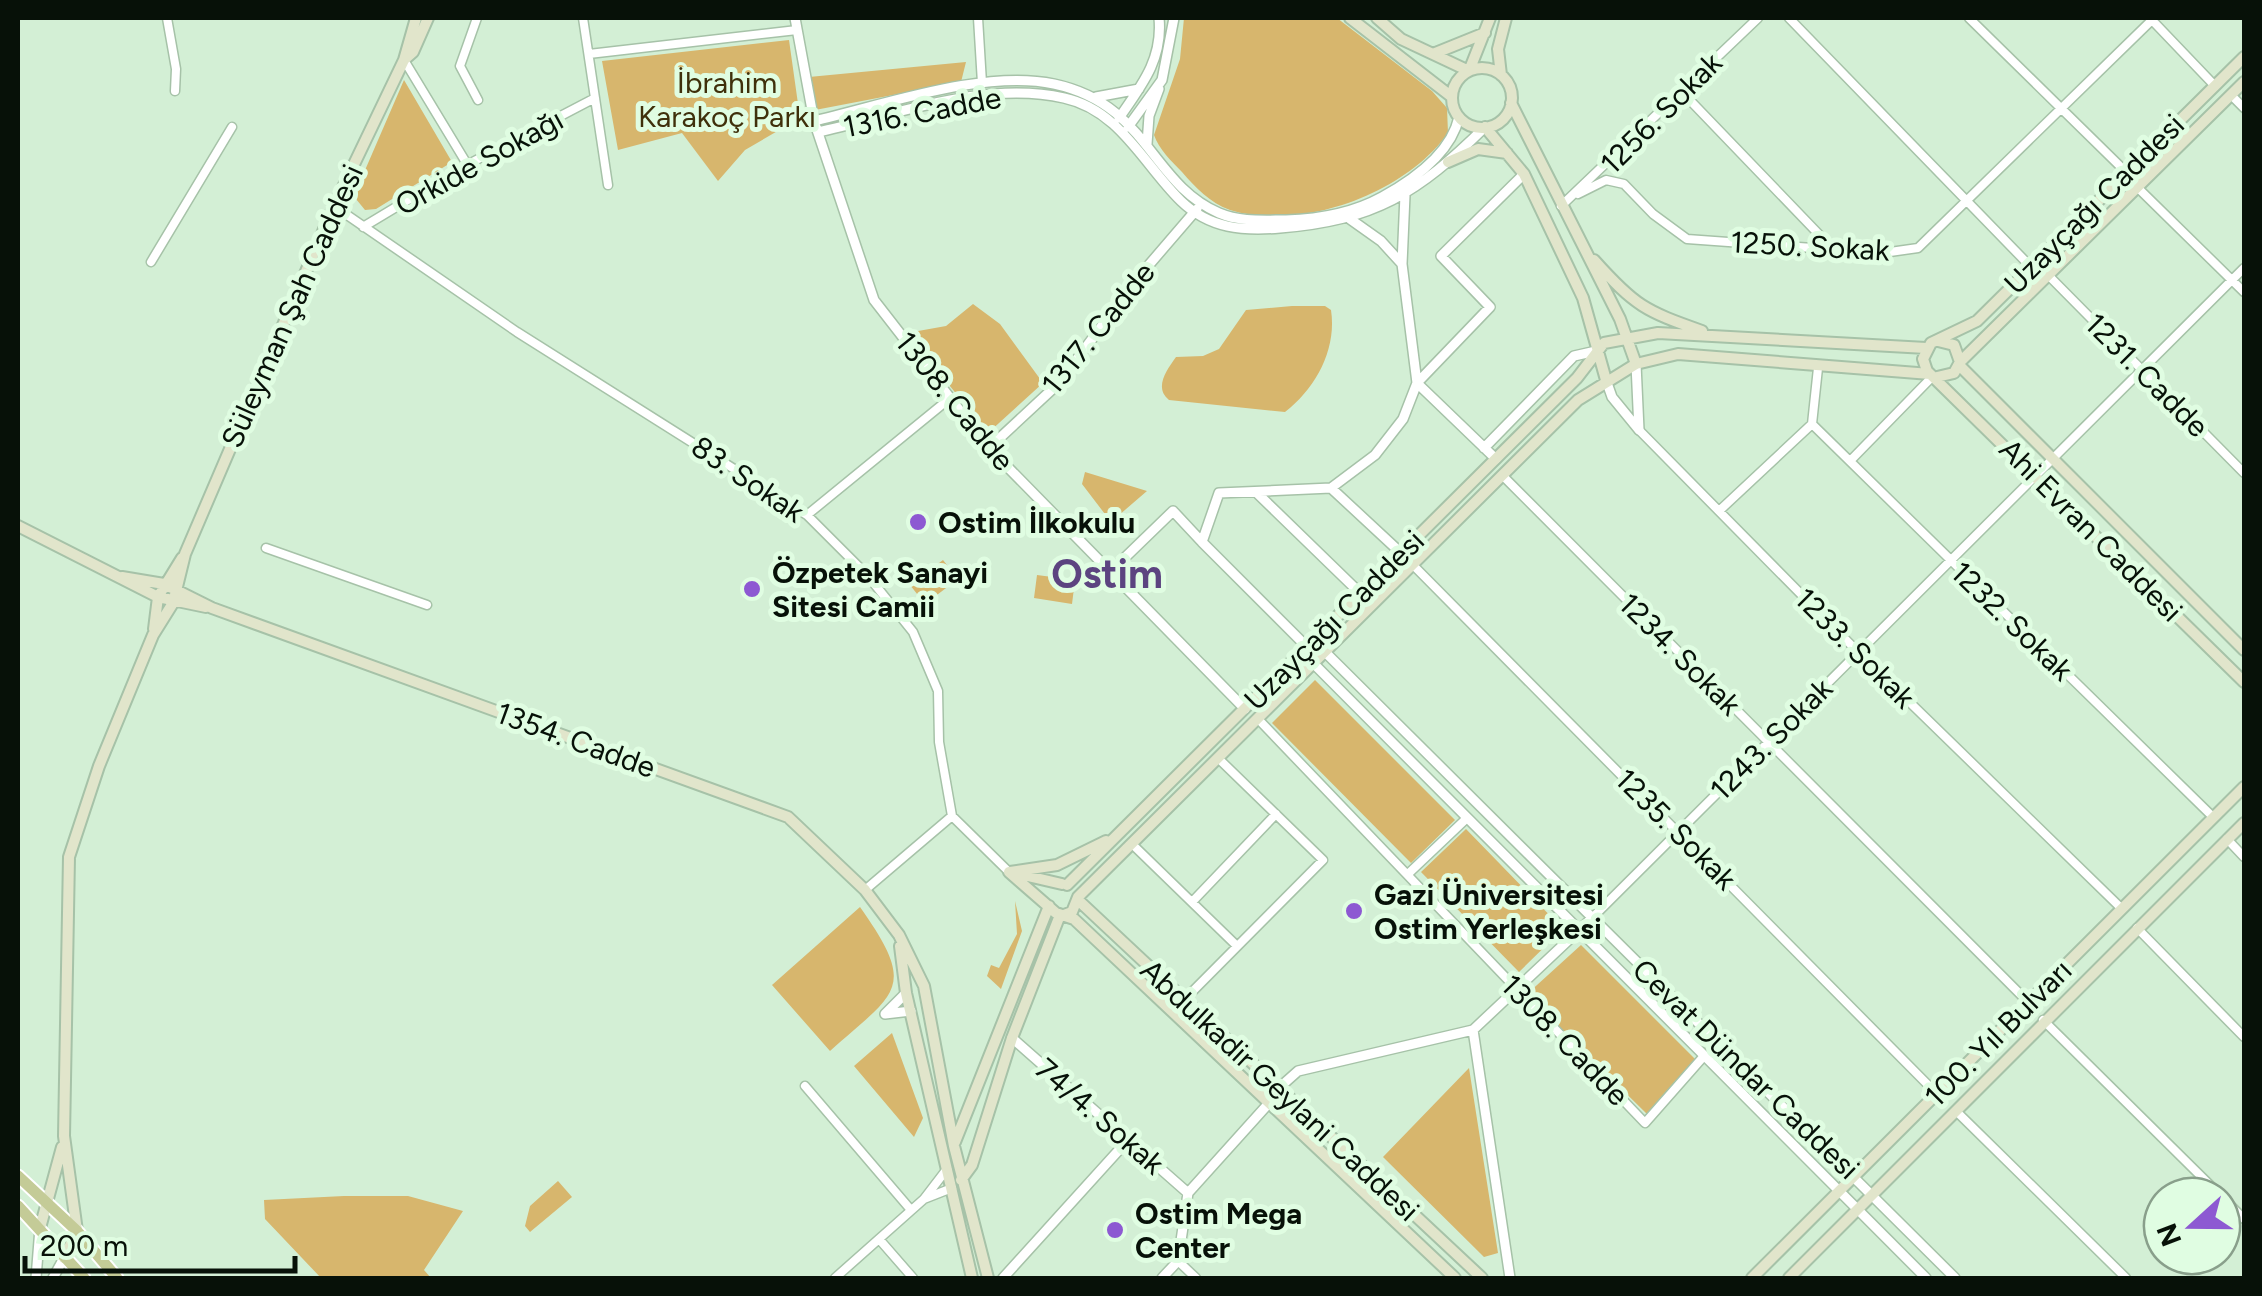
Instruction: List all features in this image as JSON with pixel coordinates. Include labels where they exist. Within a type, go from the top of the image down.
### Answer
[{"type":"main road","name":"Süleyman Şah Caddesi","points":[[185,554],[334,206],[404,60],[416,18]]},
{"type":"main road","name":"Süleyman Şah Caddesi","points":[[404,60],[414,52],[428,18]]},
{"type":"main road","points":[[1350,18],[1452,97],[1459,117],[1470,126],[1485,128],[1502,120],[1511,102]]},
{"type":"main road","points":[[1377,18],[1400,39],[1469,71],[1485,68],[1501,75],[1510,87],[1511,102],[1628,337],[1636,364],[1678,354],[1934,376],[1949,376],[1959,364],[1954,345],[1658,332],[1628,337],[1612,339],[1596,352]]},
{"type":"main road","points":[[1452,97],[1456,82],[1469,71],[1490,18]]},
{"type":"main road","points":[[1501,75],[1498,49],[1506,18]]},
{"type":"main road","points":[[1433,54],[1486,33]]},
{"type":"main road","name":"Uzayçağı Caddesi","points":[[1932,344],[1977,321],[2244,57]]},
{"type":"main road","name":"Uzayçağı Caddesi","points":[[1959,364],[2244,82]]},
{"type":"main road","points":[[1485,128],[1524,174],[1583,298],[1606,380]]},
{"type":"main road","points":[[1448,162],[1478,149],[1507,153]]},
{"type":"main road","points":[[1582,247],[1620,290],[1650,314],[1717,336]]},
{"type":"main road","points":[[1932,344],[1922,359],[1934,376]]},
{"type":"main road","name":"Uzayçağı Caddesi","points":[[1064,884],[1402,554],[1577,378],[1596,352]]},
{"type":"main road","name":"Uzayçağı Caddesi","points":[[1078,898],[1578,400],[1636,364]]},
{"type":"main road","name":"Ahi Evran Caddesi","points":[[1959,364],[2244,650]]},
{"type":"main road","name":"Ahi Evran Caddesi","points":[[1934,376],[2244,682]]},
{"type":"main road","name":"1354. Cadde","points":[[18,526],[158,597],[212,608]]},
{"type":"main road","points":[[153,635],[158,597],[185,554]]},
{"type":"main road","points":[[64,1258],[78,1231],[64,1136],[69,857],[99,766],[153,635],[173,603],[185,554]]},
{"type":"main road","name":"1354. Cadde","points":[[122,577],[178,589],[212,608],[788,818],[865,890],[899,935],[924,986],[954,1146],[988,1278]]},
{"type":"main road","name":"100. Yıl Bulvarı","points":[[1752,1278],[2244,788]]},
{"type":"main road","name":"100. Yıl Bulvarı","points":[[1789,1278],[2244,823]]},
{"type":"main road","points":[[1009,872],[1057,865],[1118,835]]},
{"type":"main road","points":[[1009,872],[1064,884],[1078,898],[1072,912],[1062,915]]},
{"type":"main road","points":[[1009,872],[1062,915]]},
{"type":"main road","points":[[947,1169],[973,1091],[1049,905],[1052,889],[1064,884]]},
{"type":"main road","name":"Abdulkadir Geylani Caddesi","points":[[1078,898],[1482,1278]]},
{"type":"main road","points":[[952,1188],[964,1178],[1012,1038],[1062,915]]},
{"type":"main road","name":"Abdulkadir Geylani Caddesi","points":[[1062,915],[1074,919],[1455,1278]]},
{"type":"main road","points":[[899,935],[906,993],[972,1278]]},
{"type":"main road","points":[[906,993],[924,986]]},
{"type":"main road","points":[[911,1011],[928,1005]]},
{"type":"main road","points":[[1268,1103],[1280,1087]]},
{"type":"main road","points":[[946,1092],[963,1096],[973,1091]]},
{"type":"main road","points":[[40,1228],[64,1136]]},
{"type":"main road","points":[[18,1176],[78,1231],[117,1278]]},
{"type":"main road","points":[[18,1206],[84,1278]]},
{"type":"street","points":[[166,18],[176,69],[174,90]]},
{"type":"street","points":[[477,18],[460,66],[478,100]]},
{"type":"street","points":[[584,18],[608,185]]},
{"type":"street","name":"1308. Cadde","points":[[796,18],[814,121],[874,300],[989,448],[1246,709]]},
{"type":"street","points":[[978,18],[982,83]]},
{"type":"street","points":[[1115,123],[1142,88],[1161,40],[1160,18]]},
{"type":"street","points":[[1147,144],[1149,116],[1162,80],[1174,18]]},
{"type":"street","name":"1256. Sokak","points":[[1561,206],[1578,194],[1758,18]]},
{"type":"street","points":[[1789,18],[2030,266]]},
{"type":"street","points":[[1969,18],[2126,172]]},
{"type":"street","points":[[2152,18],[2214,86]]},
{"type":"street","name":"1250. Sokak","points":[[1578,194],[1606,180],[1624,184],[1686,239],[1883,253],[1918,248],[2152,18]]},
{"type":"street","points":[[589,54],[797,30]]},
{"type":"street","points":[[404,60],[468,164]]},
{"type":"street","name":"1316. Cadde","points":[[814,121],[982,83],[1029,80],[1090,96],[1121,114],[1202,203],[1231,218],[1251,221],[1304,219],[1367,205],[1402,186],[1447,146],[1459,117]]},
{"type":"street","points":[[1124,134],[1162,80]]},
{"type":"street","points":[[1090,96],[1118,96],[1142,88]]},
{"type":"street","points":[[1682,92],[1832,250]]},
{"type":"street","name":"1316. Cadde","points":[[818,132],[994,94],[1066,98],[1115,123],[1195,213],[1214,224],[1248,230],[1350,219],[1405,195],[1485,128]]},
{"type":"street","points":[[2231,95],[2244,108]]},
{"type":"street","name":"Orkide Sokağı","points":[[363,227],[468,164],[595,98]]},
{"type":"street","points":[[151,262],[232,128]]},
{"type":"street","points":[[1202,542],[1219,493],[1331,488],[1375,455],[1403,418],[1416,383],[1490,308],[1440,256],[1524,174]]},
{"type":"street","points":[[2138,188],[2244,292]]},
{"type":"street","points":[[1405,195],[1402,264],[1416,383],[1496,459]]},
{"type":"street","name":"1317. Cadde","points":[[989,448],[1060,382],[1136,280],[1202,203]]},
{"type":"street","name":"83. Sokak","points":[[334,206],[517,332],[807,515],[868,576],[913,632],[938,691],[939,742],[952,816]]},
{"type":"street","points":[[1350,219],[1381,241],[1402,264]]},
{"type":"street","name":"1243. Sokak","points":[[1473,1030],[1680,832],[1948,558],[2037,477],[2244,268]]},
{"type":"street","name":"1231. Cadde","points":[[2050,277],[2244,473]]},
{"type":"street","points":[[1484,448],[1574,356],[1596,352]]},
{"type":"street","points":[[1636,364],[1639,430]]},
{"type":"street","points":[[1720,511],[1812,424],[1818,368]]},
{"type":"street","points":[[1850,462],[1934,376]]},
{"type":"street","points":[[1606,380],[1612,396],[1639,430]]},
{"type":"street","points":[[807,515],[949,399]]},
{"type":"street","name":"1232. Sokak","points":[[1812,424],[2213,817]]},
{"type":"street","name":"1233. Sokak","points":[[1639,430],[1857,651],[2121,908]]},
{"type":"street","name":"1234. Sokak","points":[[1502,475],[2028,1002]]},
{"type":"street","points":[[1331,488],[1402,554]]},
{"type":"street","points":[[1258,494],[1361,594]]},
{"type":"street","points":[[1109,572],[1173,511],[1308,648]]},
{"type":"street","points":[[266,548],[427,605]]},
{"type":"street","name":"1235. Sokak","points":[[1413,565],[1937,1094]]},
{"type":"street","name":"Cevat Dündar Caddesi","points":[[1308,648],[1326,653],[1955,1278]]},
{"type":"street","name":"Cevat Dündar Caddesi","points":[[1308,648],[1315,665],[1926,1278]]},
{"type":"street","name":"1308. Cadde","points":[[1259,720],[1646,1122],[1704,1056]]},
{"type":"street","points":[[1183,1000],[1323,860],[1219,759]]},
{"type":"street","points":[[1192,902],[1276,814]]},
{"type":"street","points":[[865,890],[952,816],[1009,872]]},
{"type":"street","points":[[1409,874],[1468,818]]},
{"type":"street","points":[[2227,840],[2244,857]]},
{"type":"street","points":[[1132,844],[1237,946]]},
{"type":"street","points":[[2137,928],[2244,1037]]},
{"type":"street","points":[[906,993],[885,1014],[911,1011]]},
{"type":"street","points":[[2043,1020],[2202,1176]]},
{"type":"street","points":[[1280,1087],[1298,1071],[1473,1030],[1510,1278]]},
{"type":"street","name":"74/4. Sokak","points":[[1012,1038],[1188,1193]]},
{"type":"street","points":[[804,1086],[911,1210]]},
{"type":"street","points":[[1162,1278],[1178,1261],[1188,1193],[1268,1103]]},
{"type":"street","points":[[1956,1111],[2126,1278]]},
{"type":"street","points":[[1003,1278],[1128,1140]]},
{"type":"street","points":[[924,1200],[947,1169]]},
{"type":"street","points":[[835,1278],[924,1200],[952,1188]]},
{"type":"street","points":[[36,1278],[40,1228]]},
{"type":"street","points":[[878,1239],[914,1278]]},
{"type":"street","points":[[54,1278],[64,1258]]},
{"type":"street","points":[[1178,1261],[1196,1278]]},
{"type":"green space","points":[[1184,18],[1337,18],[1432,91],[1447,108],[1448,133],[1406,174],[1349,203],[1288,216],[1258,216],[1223,207],[1192,183],[1166,155],[1154,135],[1180,59]]},
{"type":"green space","name":"İbrahim Karakoç Parkı","points":[[789,40],[800,118],[745,150],[718,181],[682,133],[618,150],[602,61]]},
{"type":"green space","points":[[966,62],[961,82],[815,110],[809,77]]},
{"type":"green space","points":[[404,80],[452,162],[376,209],[365,210],[356,199],[356,191]]},
{"type":"green space","points":[[973,304],[1000,324],[1043,383],[988,433],[907,333],[946,326]]},
{"type":"green space","points":[[1325,306],[1331,310],[1332,325],[1322,367],[1285,412],[1169,400],[1165,395],[1163,379],[1176,357],[1203,356],[1219,349],[1246,310]]},
{"type":"green space","points":[[1085,472],[1147,491],[1111,522],[1082,484]]},
{"type":"green space","points":[[943,560],[958,579],[925,604],[910,585]]},
{"type":"green space","points":[[1037,575],[1075,580],[1072,604],[1034,598]]},
{"type":"green space","points":[[1315,680],[1455,820],[1411,863],[1272,723]]},
{"type":"green space","points":[[1466,829],[1563,929],[1519,972],[1421,872]]},
{"type":"green space","points":[[1015,901],[1022,931],[1001,989],[987,976],[991,965],[999,968],[1017,934]]},
{"type":"green space","points":[[860,907],[889,956],[894,973],[892,987],[871,1015],[830,1051],[772,985]]},
{"type":"green space","points":[[1581,945],[1696,1060],[1648,1115],[1526,995]]},
{"type":"green space","points":[[892,1033],[923,1118],[914,1137],[854,1066]]},
{"type":"green space","points":[[1469,1068],[1498,1253],[1484,1257],[1383,1157]]},
{"type":"green space","points":[[558,1181],[572,1197],[530,1232],[525,1226],[530,1206]]},
{"type":"green space","points":[[408,1196],[463,1211],[424,1270],[431,1278],[321,1278],[265,1219],[264,1200]]},
{"type":"place","name":"Ostim İlkokulu","points":[[918,522]]},
{"type":"place","name":"Özpetek Sanayi Sitesi Camii","points":[[752,589]]},
{"type":"place","name":"Gazi Üniversitesi Ostim Yerleşkesi","points":[[1354,911]]},
{"type":"place","name":"Ostim Mega Center","points":[[1115,1230]]},
{"type":"district","name":"Ostim","points":[[1107,574]]}]
